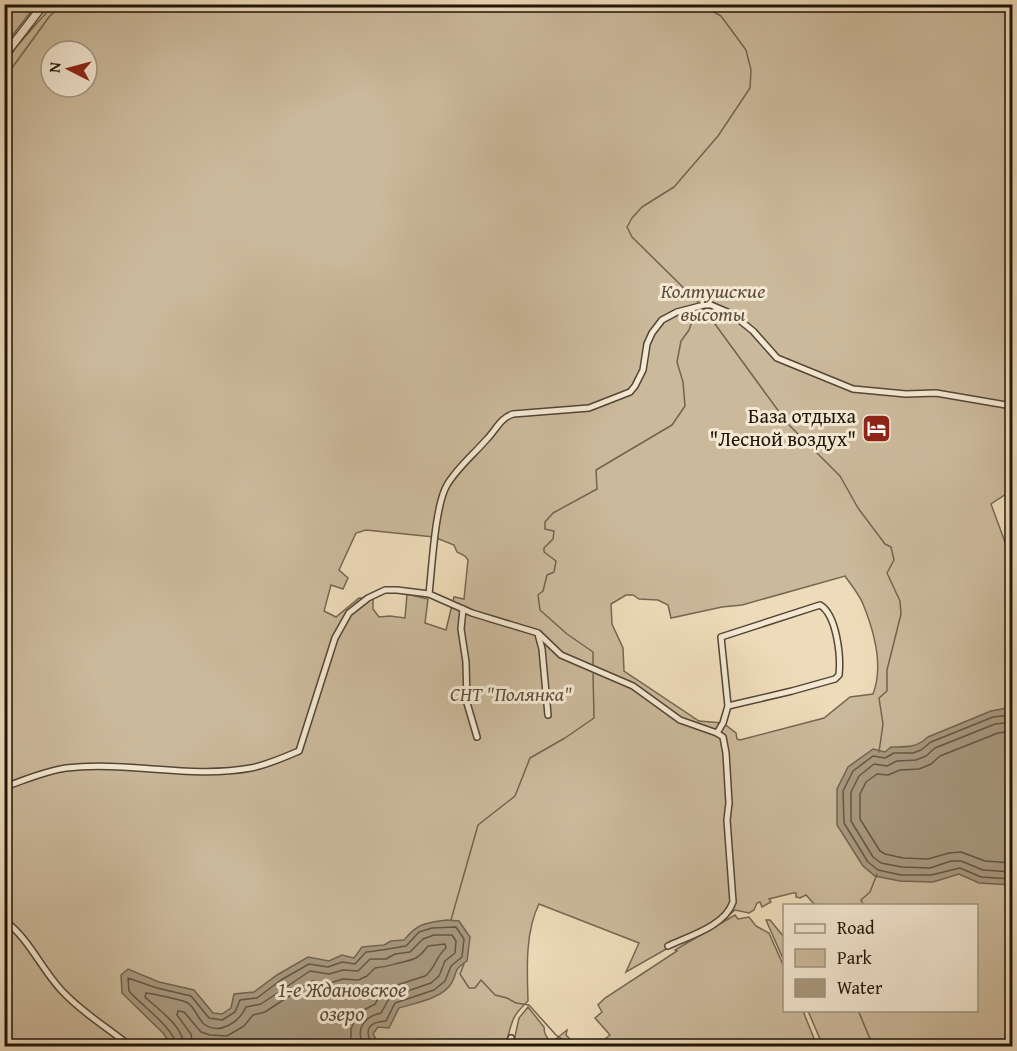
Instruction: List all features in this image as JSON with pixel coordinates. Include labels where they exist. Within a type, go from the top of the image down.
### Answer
[{"type":"street","points":[[4,56],[44,4]]},
{"type":"street","points":[[429,594],[438,519],[447,485],[501,421],[513,414],[589,408],[630,392],[636,386],[643,370],[647,344],[652,333],[662,320],[684,309],[711,306],[732,314],[753,331],[777,358],[854,389],[906,394],[936,393],[1012,406]]},
{"type":"street","points":[[4,787],[66,768],[122,766],[221,771],[253,768],[299,751],[335,638],[350,613],[368,598],[385,590],[429,594],[463,609],[538,633],[561,655],[633,686],[680,720],[723,737],[726,753],[729,803],[727,820],[733,902],[728,912],[716,923],[668,946]]},
{"type":"street","points":[[717,733],[728,706],[721,637],[820,605],[824,608],[837,636],[839,675],[835,679],[728,706]]},
{"type":"street","points":[[463,609],[461,629],[466,662],[467,703],[477,737]]},
{"type":"street","points":[[538,633],[542,649],[548,715]]},
{"type":"street","points":[[4,920],[24,940],[63,992],[84,1013],[112,1031],[130,1047]]},
{"type":"street","points":[[509,1047],[511,1038]]},
{"type":"green space","points":[[4,5],[36,5],[5,45]]},
{"type":"green space","name":"Колтушские высоты","points":[[53,5],[1012,5],[1012,490],[991,504],[1012,561],[1012,1046],[823,1046],[808,1012],[978,1012],[978,904],[814,904],[806,895],[800,898],[793,893],[769,899],[771,902],[762,907],[760,902],[757,903],[754,910],[749,913],[735,910],[726,918],[626,972],[639,943],[539,904],[529,939],[528,1001],[514,1017],[505,1046],[5,1046],[4,65],[16,47]],"holes":[[[366,530],[434,537],[454,545],[457,552],[468,560],[464,599],[454,597],[446,630],[425,623],[428,599],[407,594],[405,618],[379,617],[373,609],[373,599],[359,598],[336,617],[324,611],[331,585],[343,589],[348,578],[339,570],[356,533]],[[845,576],[857,593],[867,614],[878,660],[873,694],[850,697],[824,718],[740,740],[737,739],[736,733],[723,723],[699,721],[624,671],[623,648],[612,624],[611,604],[626,595],[633,595],[639,599],[658,600],[668,605],[671,618],[742,605]]]},
{"type":"green space","points":[[735,915],[738,919],[749,917],[756,926],[769,933],[783,965],[783,1012],[803,1012],[817,1046],[596,1046],[610,1035],[595,1018],[602,1012],[598,1005],[605,998],[677,951],[675,950]]},
{"type":"green space","points":[[766,920],[770,920],[783,936],[783,959]]},
{"type":"green space","points":[[528,1007],[544,1027],[550,1041],[552,1042],[567,1030],[566,1035],[571,1040],[571,1046],[513,1046],[519,1018]]},
{"type":"water","points":[[1007,708],[1012,710],[1012,885],[979,883],[959,874],[933,882],[900,881],[875,876],[863,866],[837,825],[837,789],[848,767],[873,749],[885,752],[891,747],[915,745],[928,737],[991,711]]},
{"type":"water","name":"1-е Ждановское озеро","points":[[447,920],[459,921],[470,937],[467,961],[457,970],[447,989],[427,1000],[399,1008],[389,1028],[378,1027],[373,1034],[380,1046],[172,1046],[163,1033],[122,993],[121,975],[128,969],[159,982],[194,990],[213,1013],[222,1014],[231,1008],[234,994],[254,992],[308,957],[329,961],[342,955],[354,958],[362,947],[404,940],[422,925]]},
{"type":"waterway","points":[[4,79],[49,17],[62,4]]},
{"type":"waterway","points":[[698,302],[632,237],[627,227],[642,207],[674,187],[718,136],[750,88],[751,70],[746,50],[721,16],[700,4]]},
{"type":"waterway","points":[[704,309],[788,424],[840,476],[858,508],[885,544],[891,547],[894,560],[887,573],[900,601],[901,614],[887,670],[887,691],[879,698],[883,724],[879,752]]},
{"type":"waterway","points":[[593,666],[593,652],[567,634],[540,610],[538,595],[543,591],[547,575],[554,572],[556,561],[544,552],[544,548],[553,539],[554,531],[545,529],[545,522],[553,513],[597,489],[596,470],[672,425],[685,406],[683,382],[677,362],[681,341],[689,330],[694,316],[703,310]]},
{"type":"waterway","points":[[451,920],[478,825],[515,796],[530,758],[594,718],[593,674]]},
{"type":"waterway","points":[[863,904],[861,900],[870,892],[877,874]]},
{"type":"waterway","points":[[464,964],[460,974],[469,988],[475,988],[481,980],[495,995],[529,1005],[562,1039],[561,1043],[565,1046]]},
{"type":"waterway","points":[[859,1012],[873,1046]]},
{"type":"place","name":"База отдыха \"Лесной воздух\"","points":[[877,428]]},
{"type":"park label","name":"СНТ \"Полянка\"","points":[[511,694]]}]
